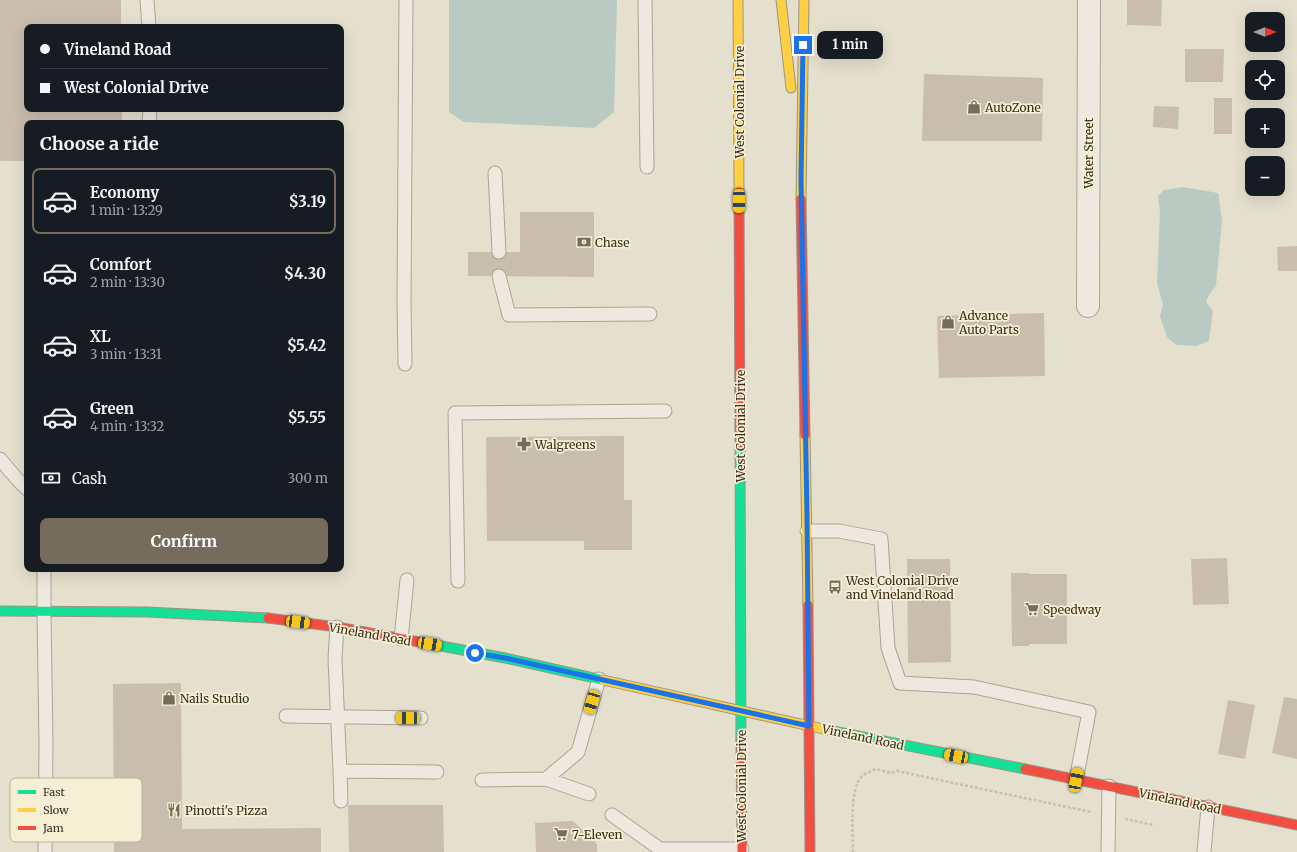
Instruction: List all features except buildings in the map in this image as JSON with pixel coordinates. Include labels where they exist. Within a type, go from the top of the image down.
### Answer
[{"type":"main road","name":"West Colonial Drive","points":[[738,0],[742,851]]},
{"type":"main road","points":[[781,0],[792,94]]},
{"type":"main road","points":[[804,0],[801,180],[807,531],[810,852]]},
{"type":"main road","points":[[793,110],[801,180]]},
{"type":"main road","name":"Vineland Road","points":[[0,611],[205,614],[258,617],[337,627],[505,658],[853,736],[1297,825]]},
{"type":"street","name":"Water Street","points":[[1088,306],[1089,0]]},
{"type":"lane","points":[[147,0],[149,24]]},
{"type":"lane","points":[[405,364],[406,0]]},
{"type":"lane","points":[[645,0],[647,167]]},
{"type":"lane","points":[[495,173],[499,252]]},
{"type":"lane","points":[[499,276],[509,315],[650,314]]},
{"type":"lane","points":[[458,581],[455,413],[664,411]]},
{"type":"lane","points":[[0,459],[24,486]]},
{"type":"lane","points":[[807,531],[839,530],[881,539],[888,648],[900,683],[974,687],[1089,712],[1076,780]]},
{"type":"lane","points":[[44,572],[46,778]]},
{"type":"lane","points":[[401,639],[407,580]]},
{"type":"lane","points":[[337,627],[335,659],[341,801]]},
{"type":"lane","points":[[546,779],[578,752],[599,679]]},
{"type":"lane","points":[[286,716],[422,718]]},
{"type":"lane","points":[[340,771],[437,772]]},
{"type":"lane","points":[[482,780],[546,779],[589,794]]},
{"type":"lane","points":[[1108,786],[1108,852]]},
{"type":"lane","points":[[1204,852],[1208,807]]},
{"type":"lane","points":[[612,815],[660,849],[742,851]]},
{"type":"lane","points":[[45,842],[45,852]]},
{"type":"path","points":[[853,852],[853,804],[856,785],[862,777],[876,769],[891,773],[897,771],[1154,825]]},
{"type":"shaded area","points":[[449,0],[617,0],[614,112],[594,128],[464,122],[449,112]]},
{"type":"shaded area","points":[[1183,187],[1218,193],[1222,220],[1216,286],[1206,302],[1213,311],[1209,341],[1197,346],[1176,345],[1167,337],[1160,317],[1163,305],[1157,283],[1160,212],[1158,196],[1164,190]]},
{"type":"traffic: fast","points":[[740,446],[741,740]]},
{"type":"traffic: fast","points":[[0,611],[147,612],[268,618]]},
{"type":"traffic: fast","points":[[436,645],[505,658],[603,680]]},
{"type":"traffic: fast","points":[[828,730],[1025,769]]},
{"type":"traffic: slow","points":[[738,0],[739,192]]},
{"type":"traffic: slow","points":[[781,0],[791,88]]},
{"type":"traffic: slow","points":[[801,199],[804,0]]},
{"type":"traffic: slow","points":[[805,435],[808,605]]},
{"type":"traffic: slow","points":[[603,680],[828,730]]},
{"type":"traffic: jam","points":[[739,192],[740,446]]},
{"type":"traffic: jam","points":[[801,199],[805,435]]},
{"type":"traffic: jam","points":[[808,605],[810,852]]},
{"type":"traffic: jam","points":[[268,618],[337,627],[436,645]]},
{"type":"traffic: jam","points":[[741,740],[742,852]]},
{"type":"traffic: jam","points":[[1025,769],[1297,825]]},
{"type":"place","name":"AutoZone","points":[[974,107]]},
{"type":"place","name":"Chase","points":[[584,242]]},
{"type":"place","name":"Advance Auto Parts","points":[[948,322]]},
{"type":"place","name":"Walgreens","points":[[524,444]]},
{"type":"place","name":"West Colonial Drive and Vineland Road","points":[[835,587]]},
{"type":"place","name":"Speedway","points":[[1032,609]]},
{"type":"place","name":"Nails Studio","points":[[169,698]]},
{"type":"place","name":"Pinotti's Pizza","points":[[174,810]]},
{"type":"place","name":"7-Eleven","points":[[561,834]]},
{"type":"route","points":[[475,653],[505,658],[809,726],[801,180],[803,45]]}]
